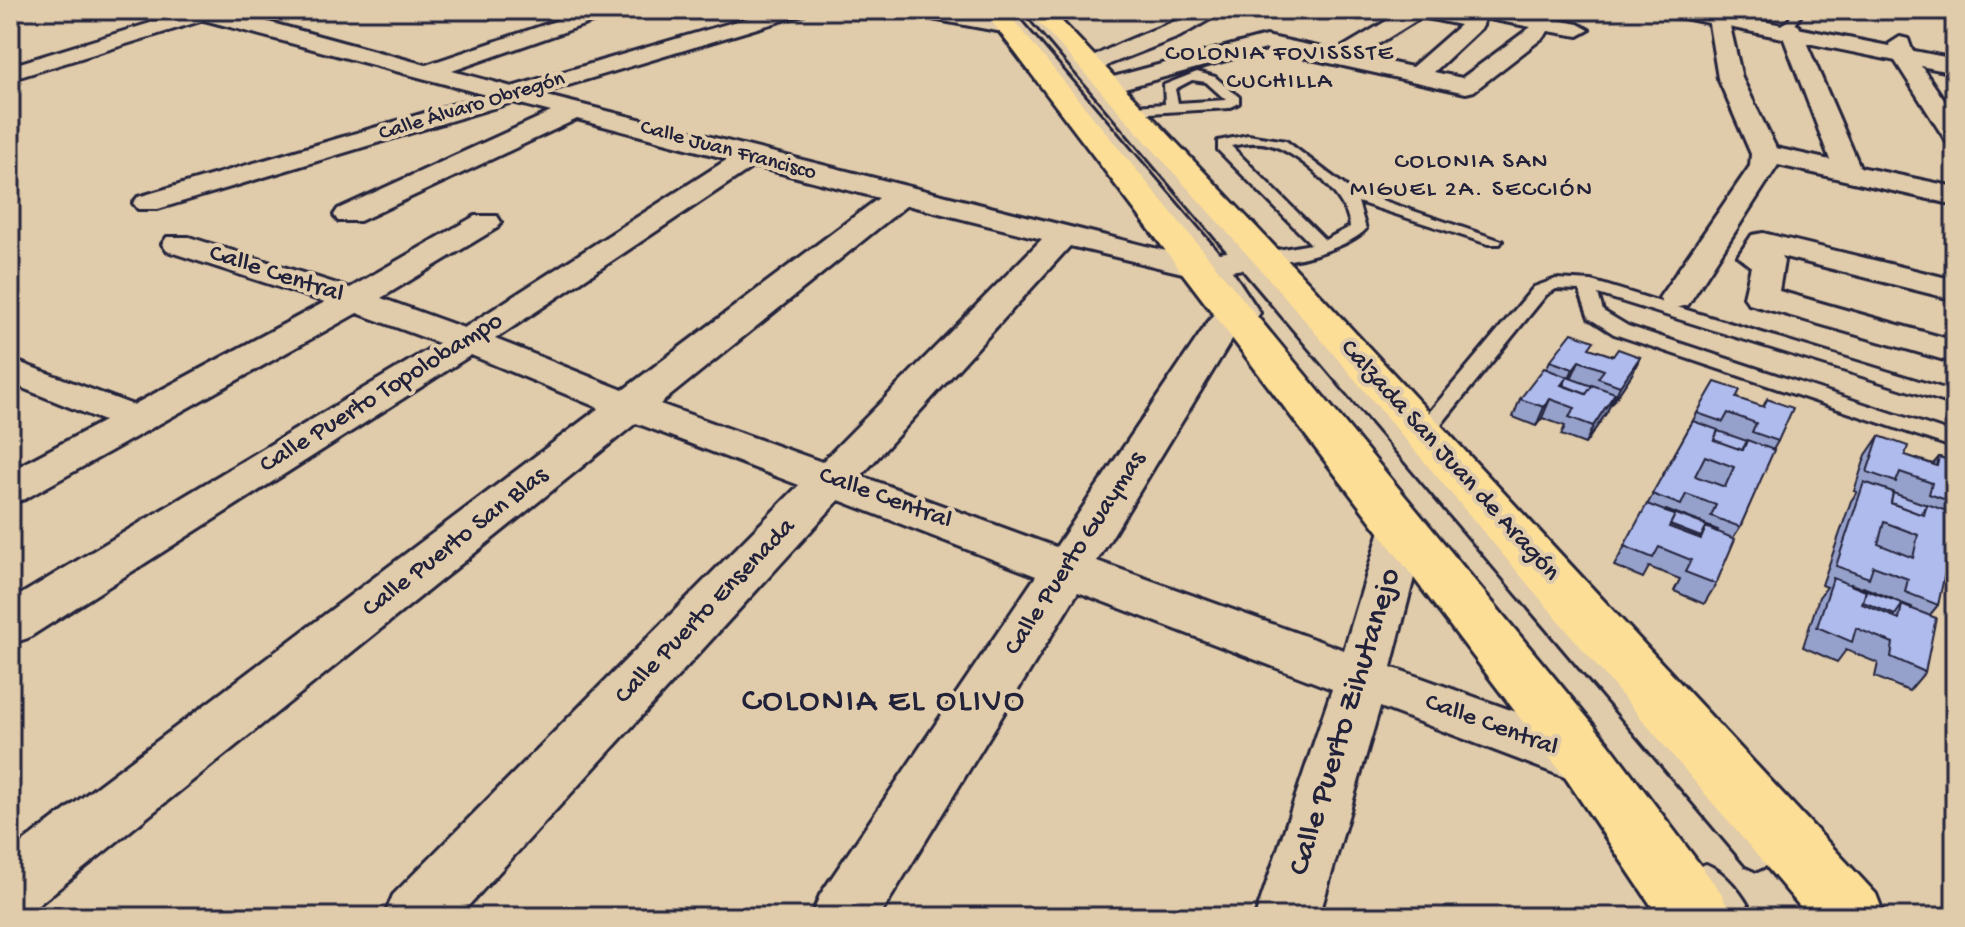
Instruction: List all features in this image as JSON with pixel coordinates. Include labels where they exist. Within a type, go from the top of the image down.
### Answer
[{"type":"main road","name":"Calzada San Juan de Aragón","points":[[1039,10],[1134,110],[1231,261],[1231,313],[1588,762],[1698,917]]},
{"type":"main road","name":"Calzada San Juan de Aragón","points":[[1009,14],[1231,261],[1424,432],[1852,917]]},
{"type":"street","points":[[563,10],[598,13]]},
{"type":"street","name":"Calle Álvaro Obregón","points":[[148,203],[797,10]]},
{"type":"street","points":[[916,10],[1009,14]]},
{"type":"street","points":[[1216,10],[1179,30],[1102,59],[1101,76],[1266,42],[1466,86],[1538,32]]},
{"type":"street","points":[[1340,58],[1418,10],[1476,22],[1417,75]]},
{"type":"street","points":[[1471,10],[1580,22],[1560,10]]},
{"type":"street","points":[[1674,10],[1718,18],[1787,24],[1902,50],[1955,66]]},
{"type":"street","points":[[10,73],[203,11]]},
{"type":"street","name":"Calle Juan Francisco","points":[[203,11],[1062,237],[1231,261]]},
{"type":"street","points":[[428,72],[598,13]]},
{"type":"street","points":[[1676,298],[1764,166],[1765,154],[1730,78],[1718,18]]},
{"type":"street","points":[[1787,24],[1849,173]]},
{"type":"street","points":[[1902,50],[1955,54]]},
{"type":"street","points":[[1902,50],[1955,135]]},
{"type":"street","points":[[349,215],[575,111]]},
{"type":"street","points":[[1765,154],[1955,196]]},
{"type":"street","name":"Calle Puerto Topolobampo","points":[[10,625],[468,341],[750,157]]},
{"type":"street","name":"Calle Puerto San Blas","points":[[10,889],[901,195]]},
{"type":"street","points":[[10,489],[354,300],[486,222]]},
{"type":"street","name":"Calle Puerto Ensenada","points":[[416,917],[1062,237]]},
{"type":"street","name":"Calle Central","points":[[178,244],[354,300],[468,341],[631,407],[832,479],[1588,762]]},
{"type":"street","points":[[1763,270],[1955,290]]},
{"type":"street","points":[[1763,270],[1955,320]]},
{"type":"street","points":[[1763,270],[1955,352]]},
{"type":"street","name":"Calle Puerto Guaymas","points":[[843,917],[1231,313]]},
{"type":"street","points":[[10,370],[137,420]]},
{"type":"street","name":"Calle Puerto Zihutanejo","points":[[1287,917],[1362,679],[1404,527]]},
{"type":"lane","points":[[1009,14],[1769,869]]},
{"type":"lane","points":[[1134,110],[1229,104],[1234,100],[1209,76],[1194,74],[1168,88],[1172,107]]},
{"type":"lane","points":[[1322,246],[1225,150],[1223,144],[1259,139],[1274,141],[1345,193],[1494,241]]},
{"type":"lane","points":[[1231,261],[1322,246],[1348,237],[1358,229],[1359,219],[1345,193]]},
{"type":"lane","points":[[1231,261],[1246,306],[1637,792]]},
{"type":"lane","points":[[1424,432],[1548,284],[1586,285],[1955,399]]},
{"type":"lane","points":[[1586,285],[1595,314],[1621,330],[1955,441]]},
{"type":"lane","points":[[1697,867],[1737,917]]},
{"type":"building","points":[[1572,333],[1594,341],[1589,348],[1613,356],[1618,349],[1640,357],[1620,386],[1598,378],[1604,370],[1579,361],[1573,369],[1550,361]]},
{"type":"building","points":[[1544,368],[1567,377],[1561,385],[1586,394],[1592,385],[1615,393],[1593,426],[1569,417],[1575,408],[1550,399],[1544,407],[1520,399]]},
{"type":"building","points":[[1567,377],[1592,386],[1586,394],[1563,385]]},
{"type":"building","points":[[1715,382],[1740,390],[1736,398],[1764,407],[1767,399],[1793,408],[1778,441],[1752,432],[1756,423],[1728,413],[1723,422],[1697,413]]},
{"type":"building","points":[[1693,421],[1718,430],[1714,440],[1743,450],[1747,440],[1774,450],[1740,527],[1711,516],[1716,505],[1686,494],[1681,505],[1652,494]],"holes":[[[1705,456],[1734,467],[1725,487],[1695,476]]]},
{"type":"building","points":[[1718,431],[1747,441],[1742,450],[1714,440]]},
{"type":"building","points":[[1879,436],[1908,446],[1905,455],[1937,466],[1939,457],[1955,462],[1955,503],[1929,494],[1932,483],[1900,472],[1896,482],[1867,472]]},
{"type":"building","points":[[1864,482],[1893,492],[1891,503],[1924,515],[1927,504],[1955,514],[1938,605],[1905,592],[1908,579],[1873,566],[1869,578],[1836,566]],"holes":[[[1884,522],[1918,535],[1913,558],[1878,544]]]},
{"type":"building","points":[[1893,493],[1927,505],[1920,514],[1891,503]]},
{"type":"building","points":[[1647,504],[1675,515],[1669,527],[1701,539],[1706,527],[1735,539],[1716,584],[1685,572],[1691,560],[1659,547],[1653,558],[1624,546]]},
{"type":"building","points":[[1666,510],[1718,530],[1706,527],[1701,537],[1670,525],[1675,515]]},
{"type":"building","points":[[1833,578],[1866,591],[1862,604],[1899,619],[1902,605],[1936,618],[1925,672],[1891,657],[1893,643],[1856,628],[1852,642],[1817,627]]},
{"type":"building","points":[[1851,584],[1912,607],[1902,605],[1895,615],[1863,602],[1866,591]]},
{"type":"district","name":"COLONIA FOVISSSTE CUCHILLA","points":[[1280,68]]},
{"type":"district","name":"COLONIA SAN MIGUEL 2A. SECCIÓN","points":[[1472,176]]},
{"type":"district","name":"COLONIA EL OLIVO","points":[[884,703]]}]
